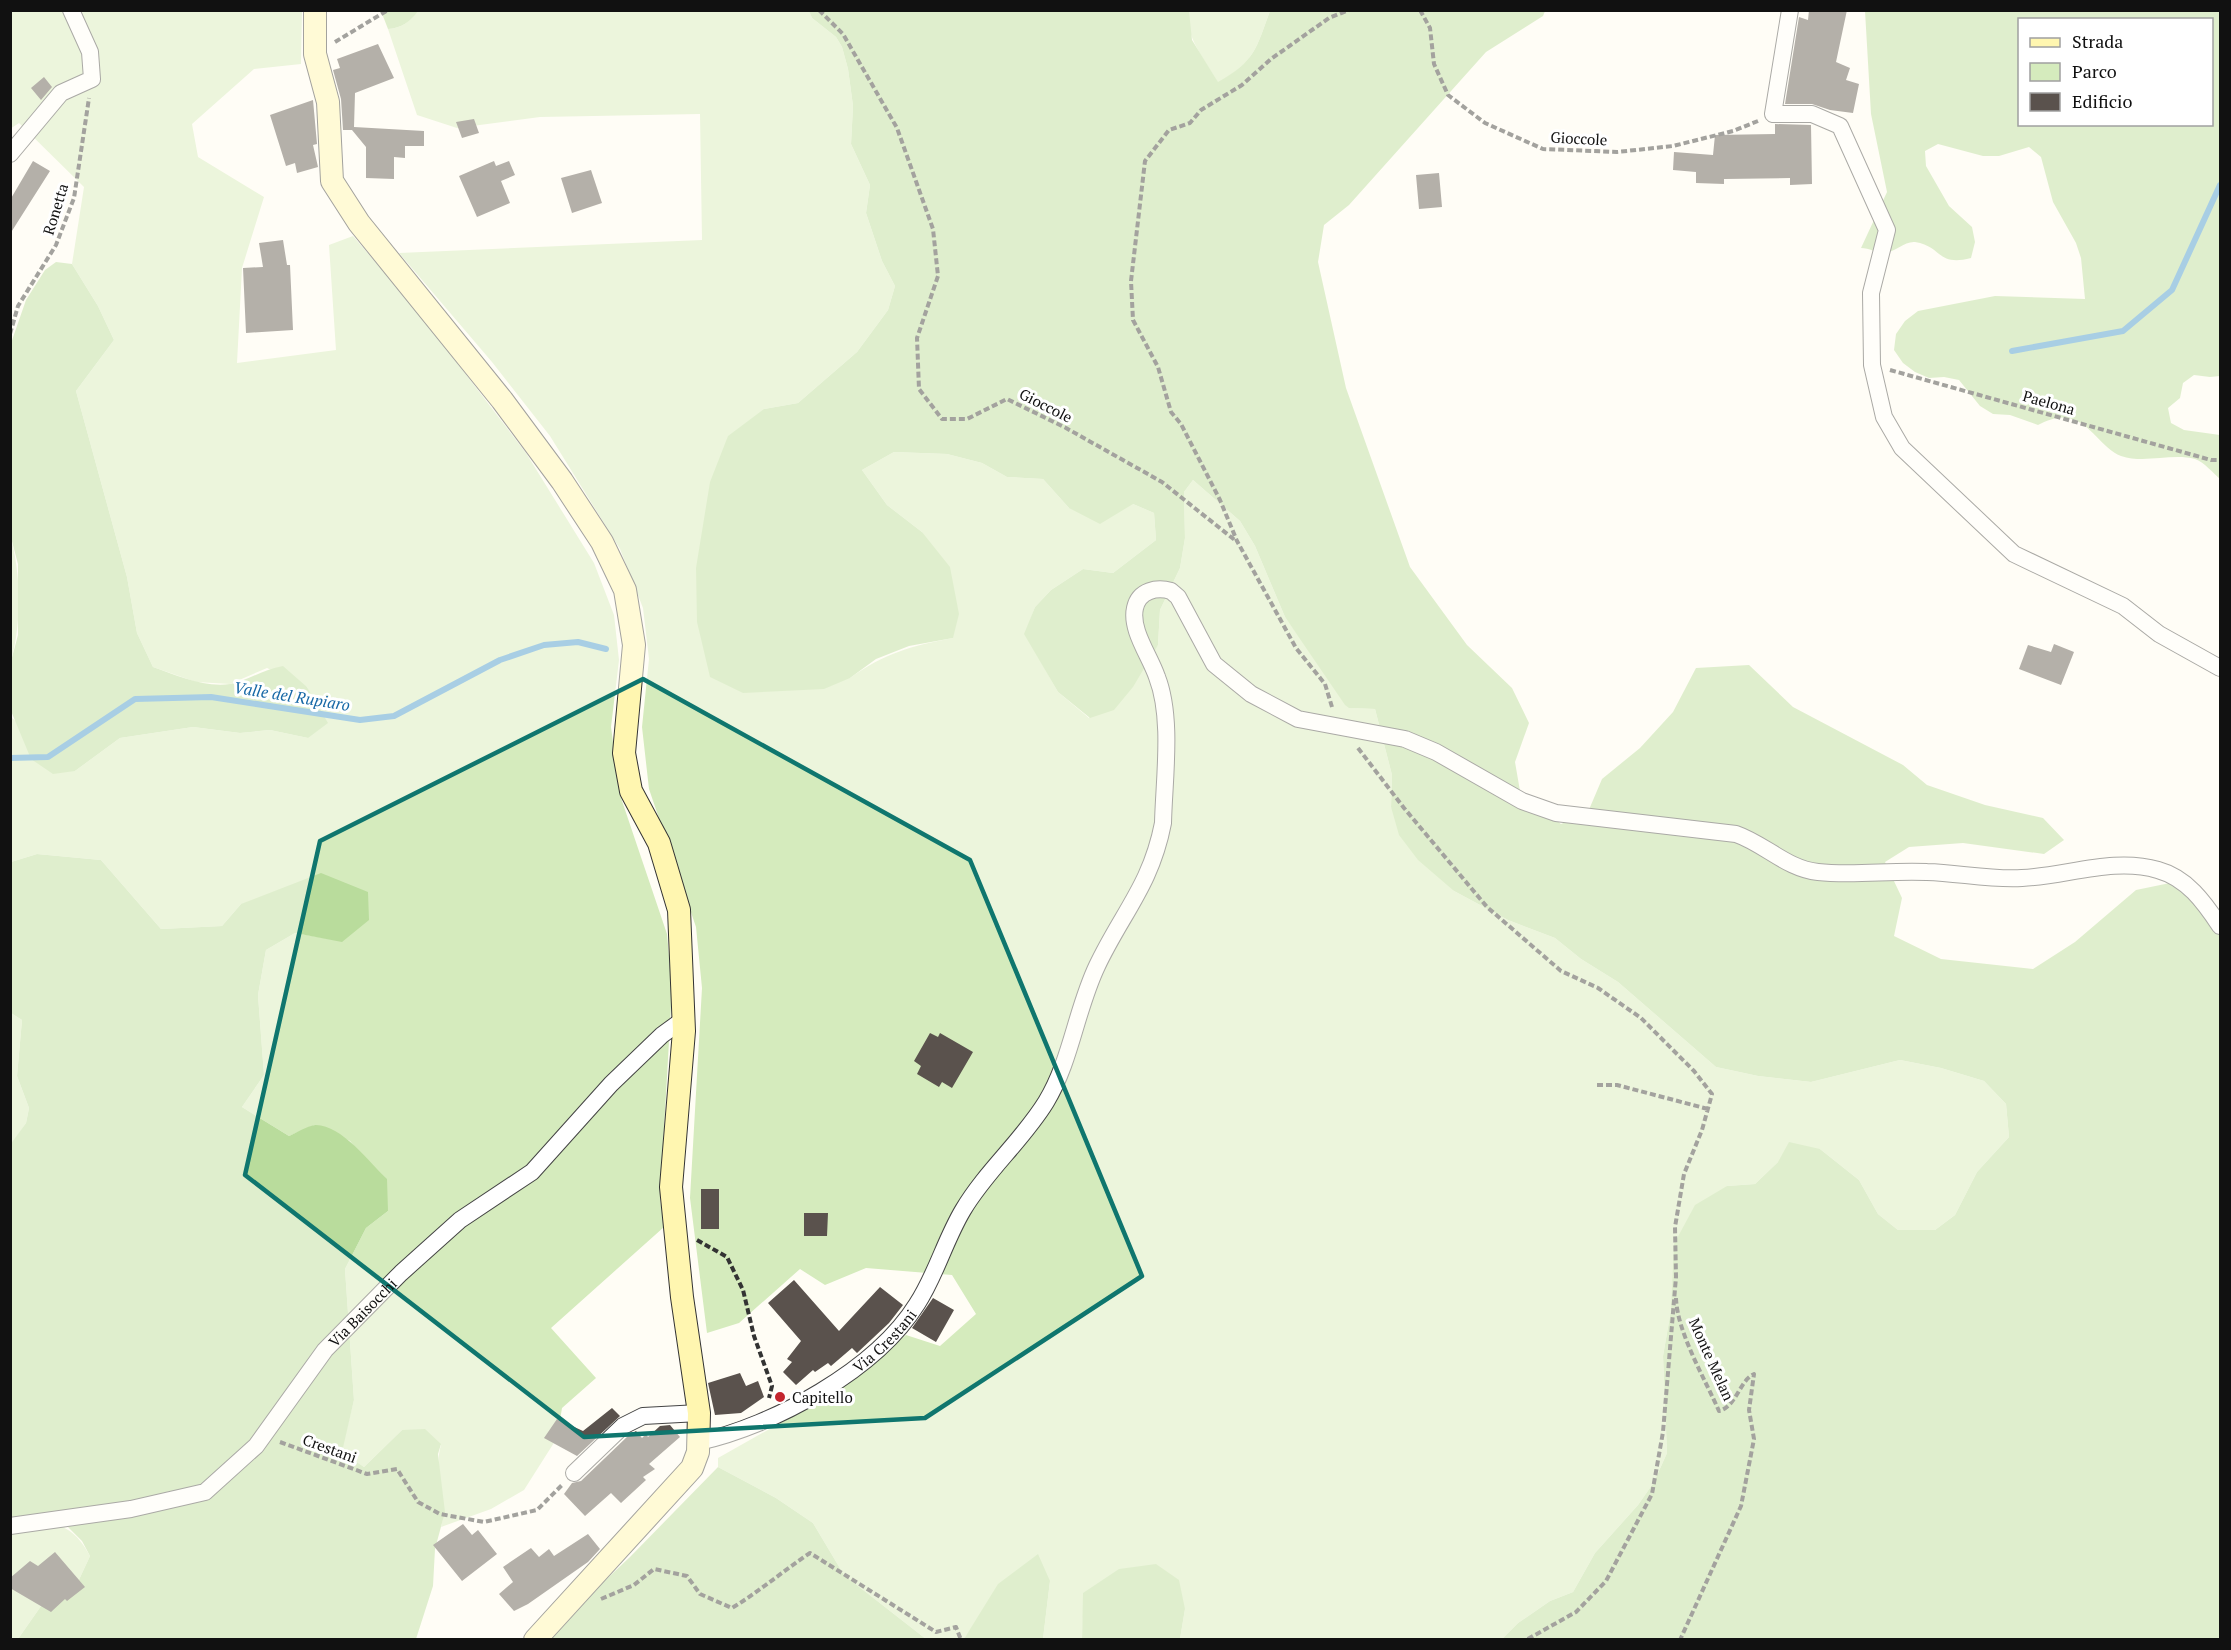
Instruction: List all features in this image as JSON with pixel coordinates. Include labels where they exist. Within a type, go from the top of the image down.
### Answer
[{"type":"street","points":[[10,154],[61,93],[92,79],[90,52],[71,10]]},
{"type":"street","points":[[315,10],[315,54],[328,102],[332,181],[358,223],[502,400],[562,481],[602,542],[625,590],[634,645],[624,753],[631,791],[659,843],[679,910],[684,1019],[671,1187],[682,1297],[699,1413],[699,1442],[692,1468],[535,1640]]},
{"type":"street","points":[[1790,10],[1773,114],[1812,114],[1840,126],[1887,230],[1871,293],[1872,365],[1884,417],[1902,448],[2014,554],[2123,606],[2159,634],[2220,668]]},
{"type":"street","name":"Via Crestani","points":[[699,1442],[745,1429],[794,1405],[844,1374],[892,1336],[918,1303],[963,1210],[998,1162],[1033,1120],[1053,1089],[1089,984],[1144,884],[1156,854],[1163,823],[1165,711],[1158,678],[1137,630],[1135,609],[1144,593],[1153,590],[1171,591],[1185,609],[1206,652],[1225,674],[1275,709],[1311,724],[1334,725]]},
{"type":"street","points":[[1334,725],[1405,739],[1436,752],[1522,801],[1556,813],[1736,834],[1763,846],[1791,864],[1816,872],[1928,872],[2019,878],[2111,866],[2144,867],[2173,876],[2195,892],[2220,926]]},
{"type":"street","name":"Via Baisocchi","points":[[10,1526],[131,1509],[205,1492],[256,1446],[325,1350],[401,1273],[460,1220],[532,1172],[611,1084],[662,1035],[684,1019]]},
{"type":"street","points":[[574,1473],[623,1426],[643,1416],[699,1413]]},
{"type":"path","points":[[315,54],[388,10]]},
{"type":"path","name":"Gioccole","points":[[819,10],[843,34],[897,128],[933,229],[938,276],[917,338],[919,389],[942,418],[967,419],[1007,399],[1066,428],[1162,482],[1237,541]]},
{"type":"path","name":"Gioccole","points":[[1334,725],[1325,684],[1296,648],[1237,541],[1220,500],[1181,424],[1171,412],[1158,367],[1133,320],[1131,281],[1144,161],[1169,130],[1190,123],[1201,110],[1242,85],[1271,59],[1329,18],[1349,10]]},
{"type":"path","name":"Gioccole","points":[[1420,10],[1430,28],[1434,64],[1448,95],[1485,123],[1543,149],[1617,152],[1673,146],[1733,131],[1773,114]]},
{"type":"path","name":"Ronetta","points":[[10,334],[18,306],[56,245],[74,198],[92,79]]},
{"type":"path","name":"Paelona","points":[[1872,365],[2211,460],[2220,460]]},
{"type":"path","points":[[1358,747],[1404,808],[1487,907],[1561,971],[1598,988],[1641,1018],[1694,1071],[1712,1094],[1684,1174],[1675,1227],[1676,1277],[1663,1432],[1652,1494],[1606,1581],[1576,1612],[1526,1640]]},
{"type":"path","points":[[1597,1085],[1617,1085],[1708,1109]]},
{"type":"path","points":[[675,1228],[727,1257],[743,1290],[754,1336],[772,1386],[768,1401]]},
{"type":"path","name":"Monte Melan","points":[[1676,1277],[1677,1307],[1688,1340],[1719,1411],[1724,1410],[1741,1390],[1747,1378],[1754,1374],[1749,1410],[1754,1438],[1741,1506],[1680,1640]]},
{"type":"path","name":"Crestani","points":[[256,1446],[279,1441],[329,1462],[367,1474],[398,1469],[418,1502],[440,1514],[484,1522],[537,1510],[574,1473]]},
{"type":"path","points":[[594,1602],[634,1585],[654,1569],[687,1576],[700,1594],[732,1608],[770,1584],[810,1553],[936,1632],[956,1627],[961,1640]]},
{"type":"highlighted area","points":[[643,679],[970,860],[1142,1276],[925,1418],[584,1437],[245,1175],[320,841]]},
{"type":"green space","points":[[381,10],[418,11],[405,24],[388,29]]},
{"type":"green space","points":[[418,10],[809,10],[812,18],[836,37],[842,47],[848,69],[853,106],[851,144],[870,185],[866,213],[882,261],[895,286],[888,310],[857,352],[798,403],[764,409],[850,678],[887,656],[924,644],[953,638],[922,532],[887,505],[862,470],[894,452],[947,454],[982,463],[1007,477],[1043,479],[1069,508],[1133,504],[1154,513],[1156,540],[1113,573],[1083,569],[1051,590],[1035,607],[1025,634],[1058,692],[1089,718],[1158,645],[1160,610],[1180,568],[1185,538],[1184,492],[1193,480],[1240,521],[1255,546],[1285,617],[1351,708],[1375,709],[1392,775],[1391,807],[1454,891],[1508,920],[1555,938],[1581,959],[1618,982],[1716,1067],[1758,1076],[1811,1082],[1900,1060],[1941,1068],[1984,1081],[2006,1104],[2009,1137],[1977,1172],[1955,1215],[1935,1230],[1898,1230],[1878,1214],[1859,1180],[1820,1149],[1778,1162],[1755,1184],[1727,1186],[1671,1310],[1663,1356],[1667,1453],[1654,1482],[1638,1505],[1595,1553],[1573,1592],[1550,1601],[1518,1623],[1502,1639],[1180,1639],[1185,1609],[1084,1593],[1082,1639],[1043,1639],[1050,1581],[979,1619],[964,1639],[926,1639],[844,1575],[813,1523],[776,1498],[718,1467],[718,1458],[835,1392],[906,1335],[940,1346],[976,1314],[952,1275],[866,1268],[825,1285],[800,1269],[739,1323],[707,1333],[690,1198],[702,988],[696,927],[649,789],[642,727],[649,659],[643,608],[620,549],[550,436],[492,362],[399,253],[702,240],[700,114],[540,117],[457,128],[417,115],[388,29],[405,24]]},
{"type":"green space","points":[[11,11],[302,11],[301,64],[254,69],[192,124],[198,157],[264,197],[242,268],[237,363],[336,350],[329,245],[353,236],[415,308],[526,453],[594,563],[614,615],[619,660],[611,727],[620,795],[667,934],[672,989],[660,1199],[664,1227],[551,1328],[596,1378],[562,1408],[557,1438],[524,1490],[491,1509],[441,1527],[443,1506],[439,1455],[441,1445],[402,1430],[364,1467],[341,1452],[354,1400],[345,1269],[366,1228],[388,1211],[359,1152],[350,1141],[315,1125],[289,1136],[242,1107],[264,1075],[258,995],[266,950],[295,933],[342,941],[241,904],[222,926],[161,929],[101,860],[37,854],[11,862],[10,711],[12,718],[75,771],[120,738],[193,727],[240,733],[270,730],[308,738],[319,712],[307,687],[267,668],[230,684],[196,682],[153,667],[137,633],[127,577],[76,391],[114,340],[98,306],[72,264],[84,187],[19,123],[10,129]]},
{"type":"green space","points":[[809,11],[1189,11],[1192,40],[1218,82],[1240,67],[1253,53],[1270,11],[1545,11],[1543,16],[1486,52],[1349,205],[1324,225],[1318,262],[1346,388],[1410,567],[1467,645],[1512,688],[1529,723],[1515,762],[1520,791],[1561,824],[1588,812],[1602,779],[1640,748],[1673,712],[1696,668],[1749,665],[1793,707],[1903,765],[1927,785],[1985,805],[2043,818],[2064,840],[2044,854],[1963,843],[1909,847],[1885,862],[1902,898],[1894,936],[1941,959],[2033,969],[2075,942],[2136,890],[2170,883],[2220,912],[2220,1639],[1502,1639],[1518,1623],[1550,1601],[1573,1592],[1595,1553],[1638,1505],[1654,1482],[1667,1453],[1663,1356],[1671,1310],[1674,1244],[1695,1205],[1727,1186],[1755,1184],[1778,1162],[1789,1142],[1820,1149],[1859,1180],[1878,1214],[1898,1230],[1935,1230],[1955,1215],[1977,1172],[2009,1137],[2006,1104],[1984,1081],[1941,1068],[1900,1060],[1811,1082],[1758,1076],[1716,1067],[1618,982],[1581,959],[1555,938],[1508,920],[1454,891],[1418,860],[1399,835],[1391,807],[1392,775],[1375,709],[1349,708],[1345,705],[1285,617],[1255,546],[1240,521],[1193,480],[1184,492],[1185,538],[1180,568],[1160,610],[1158,645],[1133,687],[1114,710],[1090,718],[1058,692],[1024,634],[1035,607],[1051,590],[1083,569],[1113,573],[1156,540],[1154,513],[1133,504],[1100,524],[1069,508],[1043,479],[1007,477],[982,463],[947,454],[894,452],[862,470],[887,505],[922,532],[950,567],[959,614],[953,638],[909,646],[876,659],[850,678],[824,689],[743,693],[710,677],[697,622],[696,568],[710,482],[728,436],[764,409],[798,403],[857,352],[888,310],[895,286],[882,261],[866,213],[870,185],[851,144],[853,106],[848,69],[842,47],[836,37],[812,18]]},
{"type":"green space","points":[[1189,11],[1270,11],[1253,53],[1240,68],[1218,83],[1193,39],[1189,29]]},
{"type":"green space","points":[[1865,11],[2220,11],[2220,376],[2194,375],[2183,383],[2180,398],[2168,408],[2171,423],[2184,430],[2220,435],[2220,479],[2195,459],[2177,457],[2139,459],[2121,456],[2108,448],[2084,425],[2069,418],[2053,419],[2038,425],[2010,415],[1993,414],[1980,406],[1959,380],[1944,377],[1929,378],[1915,372],[1903,363],[1894,350],[1896,334],[1905,321],[1918,311],[1995,296],[2085,299],[2081,258],[2076,243],[2053,202],[2041,157],[2029,147],[1999,156],[1983,156],[1938,144],[1925,151],[1926,166],[1949,206],[1972,227],[1975,242],[1971,258],[1952,260],[1945,258],[1930,247],[1915,242],[1884,253],[1861,248],[1887,192],[1871,114]]},
{"type":"green space","points":[[56,262],[72,264],[98,306],[114,340],[76,391],[127,577],[137,633],[153,667],[191,680],[220,685],[237,682],[283,666],[307,687],[328,723],[308,738],[270,730],[240,733],[193,727],[120,738],[75,771],[53,774],[31,759],[11,711],[11,661],[18,635],[18,564],[10,534],[10,346],[26,300],[45,270]]},
{"type":"green space","points":[[10,534],[19,598],[17,630],[11,661]]},
{"type":"green space","points":[[37,854],[101,860],[161,929],[222,926],[241,904],[321,873],[368,892],[369,920],[342,942],[295,933],[266,950],[258,995],[264,1075],[242,1107],[289,1136],[315,1125],[325,1126],[345,1137],[387,1179],[388,1211],[366,1228],[345,1269],[354,1400],[342,1452],[364,1467],[402,1430],[425,1429],[441,1444],[438,1454],[445,1512],[435,1549],[433,1586],[416,1639],[18,1639],[48,1596],[77,1584],[90,1556],[82,1541],[68,1527],[48,1529],[11,1520],[10,1145],[26,1123],[29,1108],[17,1076],[22,1020],[11,1013],[11,862]]},
{"type":"green space","points":[[11,1013],[22,1020],[17,1076],[29,1108],[26,1123],[11,1145]]},
{"type":"green space","points":[[718,1467],[776,1498],[813,1523],[844,1575],[926,1639],[547,1640],[565,1618],[630,1557]]},
{"type":"green space","points":[[11,1520],[48,1523],[66,1529],[82,1543],[90,1556],[77,1584],[48,1596],[18,1639],[11,1640]]},
{"type":"green space","points":[[1038,1554],[1050,1581],[1043,1639],[964,1639],[998,1584]]},
{"type":"green space","points":[[1156,1564],[1179,1580],[1185,1609],[1180,1639],[1082,1639],[1083,1593],[1119,1569]]},
{"type":"building","points":[[1809,10],[1847,10],[1836,62],[1850,68],[1846,80],[1859,84],[1853,113],[1830,110],[1812,104],[1785,104],[1799,17],[1808,20]]},
{"type":"building","points":[[378,44],[394,78],[355,93],[354,127],[424,131],[424,146],[405,146],[405,158],[394,157],[394,179],[366,178],[366,147],[352,130],[343,130],[341,99],[333,70],[340,68],[337,59]]},
{"type":"building","points":[[44,77],[52,87],[41,100],[31,88]]},
{"type":"building","points":[[313,100],[317,144],[313,145],[318,167],[297,173],[295,163],[286,166],[270,115]]},
{"type":"building","points":[[474,119],[479,133],[462,138],[456,122]]},
{"type":"building","points":[[1775,124],[1811,125],[1812,184],[1790,185],[1790,178],[1724,179],[1724,184],[1696,183],[1696,172],[1673,170],[1674,152],[1713,155],[1715,135],[1775,134]]},
{"type":"building","points":[[33,161],[50,171],[10,234],[10,200]]},
{"type":"building","points":[[494,161],[496,166],[509,161],[515,175],[501,181],[510,203],[477,217],[459,176]]},
{"type":"building","points":[[591,170],[602,203],[572,213],[561,178]]},
{"type":"building","points":[[1439,173],[1442,207],[1419,209],[1416,175]]},
{"type":"building","points":[[283,240],[287,265],[290,265],[293,330],[246,333],[243,268],[263,267],[259,243]]},
{"type":"building","points":[[2054,644],[2074,652],[2061,685],[2019,669],[2028,645],[2051,652]]},
{"type":"building","points":[[930,1033],[938,1037],[940,1033],[973,1052],[952,1088],[942,1082],[939,1087],[917,1074],[921,1066],[914,1061]]},
{"type":"building","points":[[701,1189],[719,1189],[719,1229],[701,1229]]},
{"type":"building","points":[[804,1213],[828,1213],[827,1236],[804,1236]]},
{"type":"building","points":[[794,1280],[839,1331],[880,1287],[903,1305],[889,1323],[857,1353],[852,1348],[831,1366],[828,1363],[815,1372],[813,1370],[796,1385],[783,1372],[792,1362],[787,1359],[801,1341],[768,1303]]},
{"type":"building","points":[[933,1298],[954,1310],[936,1342],[912,1328]]},
{"type":"building","points":[[740,1373],[746,1386],[758,1381],[764,1397],[741,1413],[715,1415],[708,1383]]},
{"type":"building","points":[[612,1408],[620,1416],[577,1456],[544,1438],[557,1419],[583,1431]]},
{"type":"building","points":[[670,1425],[680,1437],[649,1464],[655,1469],[643,1477],[646,1480],[621,1503],[611,1493],[585,1516],[564,1494],[572,1483],[581,1481],[629,1435],[636,1431],[642,1438],[646,1434],[648,1437],[660,1426]]},
{"type":"building","points":[[463,1524],[472,1535],[478,1530],[497,1554],[462,1581],[433,1545]]},
{"type":"building","points":[[588,1534],[600,1549],[588,1562],[528,1604],[514,1611],[499,1594],[513,1582],[503,1567],[531,1548],[539,1557],[549,1549],[554,1556]]},
{"type":"building","points":[[55,1552],[85,1587],[67,1601],[65,1599],[51,1612],[10,1588],[10,1578],[30,1561],[38,1566]]},
{"type":"waterway","points":[[2012,351],[2123,331],[2172,290],[2220,185]]},
{"type":"waterway","name":"Valle del Rupiaro","points":[[10,758],[48,757],[135,699],[211,697],[360,720],[394,716],[500,660],[544,645],[578,642],[606,649]]},
{"type":"place","name":"Capitello","points":[[780,1397]]}]
